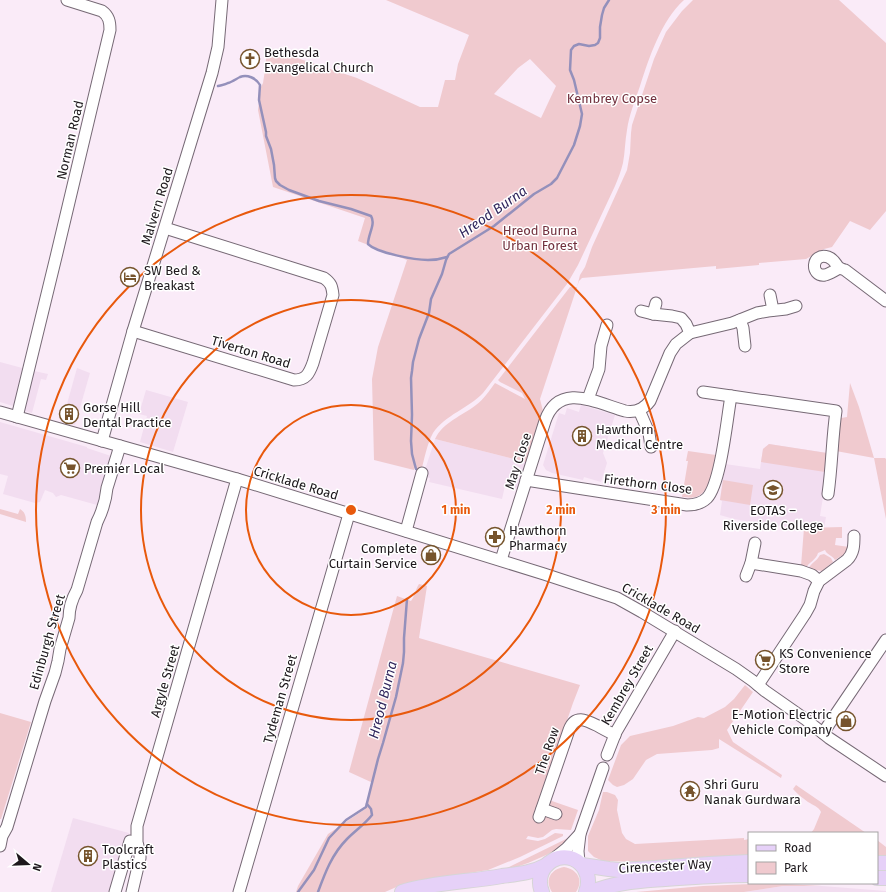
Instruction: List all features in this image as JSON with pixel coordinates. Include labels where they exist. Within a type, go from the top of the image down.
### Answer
[{"type":"main road","name":"Cirencester Way","points":[[548,863],[556,859],[568,858],[574,859],[580,864],[609,869],[627,870],[748,862]]},
{"type":"main road","points":[[402,892],[429,885],[479,880],[525,873],[537,870],[548,863]]},
{"type":"main road","points":[[542,892],[540,877],[542,870],[548,863]]},
{"type":"main road","points":[[580,864],[586,871],[588,877],[586,892]]},
{"type":"main road","name":"Cirencester Way","points":[[592,892],[614,885],[642,881],[707,876],[748,875]]},
{"type":"street","name":"Norman Road","points":[[17,417],[110,30],[109,20],[105,13],[67,0]]},
{"type":"street","name":"Malvern Road","points":[[102,441],[133,331],[166,228],[212,73],[218,47],[222,0]]},
{"type":"street","name":"Tiverton Road","points":[[133,331],[294,380],[299,380],[306,377],[310,372],[313,363],[333,295],[332,287],[329,282],[324,278],[166,228]]},
{"type":"street","points":[[840,268],[845,270],[886,301]]},
{"type":"street","points":[[770,295],[773,310]]},
{"type":"street","points":[[653,441],[639,410],[650,401],[671,350],[681,340],[690,333],[740,320],[754,314],[796,306]]},
{"type":"street","points":[[641,311],[654,308],[672,316],[681,318],[685,322],[690,333]]},
{"type":"street","points":[[740,320],[743,328],[745,346]]},
{"type":"street","points":[[588,399],[599,369],[601,346],[607,325]]},
{"type":"street","points":[[703,392],[840,412],[833,435],[832,467],[828,494]]},
{"type":"street","name":"Firethorn Close","points":[[526,480],[680,504],[690,505],[698,503],[706,499],[715,481],[720,462],[731,396]]},
{"type":"street","name":"May Close","points":[[501,560],[545,421],[550,411],[556,404],[566,398],[577,398],[588,399],[625,411],[639,410]]},
{"type":"street","name":"Cricklade Road","points":[[0,412],[237,479],[501,560],[617,598],[630,604],[736,669],[848,751],[886,776]]},
{"type":"street","name":"Edinburgh Street","points":[[0,846],[44,701],[52,682],[69,618],[69,611],[73,596],[77,590],[120,446]]},
{"type":"street","points":[[406,531],[422,473]]},
{"type":"street","name":"Argyle Street","points":[[132,892],[140,858],[137,842],[137,826],[237,479]]},
{"type":"street","name":"Tydeman Street","points":[[239,892],[349,514]]},
{"type":"street","points":[[758,685],[805,614],[819,581],[848,560],[853,549],[854,536]]},
{"type":"street","points":[[746,576],[752,563],[755,543]]},
{"type":"street","points":[[752,563],[801,571],[812,575],[819,581]]},
{"type":"street","name":"Kembrey Street","points":[[607,755],[615,735],[675,631]]},
{"type":"street","points":[[823,733],[886,640]]},
{"type":"street","name":"The Row","points":[[556,814],[540,813],[572,724],[577,720],[591,722],[615,735]]},
{"type":"street","points":[[580,864],[578,851],[580,834],[602,768]]},
{"type":"street","points":[[548,863],[567,848],[580,834]]},
{"type":"street","points":[[115,892],[130,841]]},
{"type":"shaded area","points":[[0,362],[26,369],[16,404],[13,406],[0,402]]},
{"type":"shaded area","points":[[77,368],[90,373],[75,425],[62,422]]},
{"type":"shaded area","points":[[34,371],[48,374],[46,380],[41,379],[32,413],[24,411]]},
{"type":"shaded area","points":[[146,390],[188,402],[173,452],[140,442],[147,416],[139,414]]},
{"type":"shaded area","points":[[581,405],[615,415],[603,453],[607,463],[601,482],[584,477],[583,480],[552,473],[546,470],[543,465],[559,413],[565,415],[567,408],[579,412]]},
{"type":"shaded area","points":[[0,422],[87,447],[111,456],[97,505],[61,495],[56,497],[53,493],[45,490],[40,502],[35,503],[3,494],[8,476],[0,474]]},
{"type":"shaded area","points":[[435,439],[526,462],[518,489],[505,486],[502,499],[429,482],[430,478],[423,476]]},
{"type":"shaded area","name":"EOTAS – Riverside College","points":[[769,444],[827,453],[827,472],[820,516],[826,517],[824,528],[770,525],[720,515],[722,501],[720,500],[725,464],[760,469],[763,449]]},
{"type":"shaded area","name":"Toolcraft Plastics","points":[[73,818],[129,833],[112,892],[51,892]]},
{"type":"shaded area","points":[[783,886],[822,886],[886,892],[744,892]]},
{"type":"green space","points":[[386,0],[684,0],[662,29],[652,52],[629,119],[623,163],[619,175],[578,265],[567,284],[483,393],[471,403],[450,416],[433,433],[427,447],[421,472],[414,468],[414,470],[374,460],[372,379],[378,347],[407,260],[358,241],[365,218],[273,187],[258,110],[267,48],[357,78],[420,107],[438,107],[445,80],[455,80],[458,64],[469,35]],"holes":[[[530,59],[556,86],[541,118],[494,94],[518,68]]]},
{"type":"green space","points":[[693,0],[839,0],[886,43],[886,211],[870,230],[850,221],[832,247],[824,249],[806,259],[759,263],[759,265],[716,269],[716,266],[582,278],[579,281],[540,399],[543,411],[526,462],[435,439],[443,428],[479,403],[495,383],[525,399],[522,393],[498,380],[570,287],[577,287],[580,275],[585,267],[592,247],[627,170],[632,125],[654,59],[666,32],[682,11]]},
{"type":"green space","points":[[850,383],[859,407],[874,458],[836,451],[839,420],[847,417]]},
{"type":"green space","points":[[769,444],[827,453],[825,472],[761,462],[763,449]]},
{"type":"green space","points":[[688,451],[716,455],[713,472],[706,489],[698,496],[690,498],[682,497],[688,461],[686,461]]},
{"type":"green space","points":[[874,458],[886,459],[886,519]]},
{"type":"green space","points":[[723,480],[753,485],[750,505],[720,500]]},
{"type":"green space","points":[[0,509],[18,514],[20,509],[25,514],[26,522],[0,514]]},
{"type":"green space","points":[[842,527],[842,538],[836,538],[835,545],[849,547],[846,556],[841,556],[835,560],[825,550],[818,553],[806,568],[801,566],[804,528]]},
{"type":"green space","points":[[824,554],[831,558],[833,562],[822,571],[815,570],[814,572],[808,569],[820,555]]},
{"type":"green space","points":[[419,584],[427,586],[419,638],[580,685],[533,819],[541,821],[549,806],[549,800],[578,810],[571,830],[556,829],[552,830],[543,837],[538,838],[528,836],[526,839],[538,841],[555,833],[563,834],[563,836],[520,857],[488,870],[401,885],[385,892],[296,892],[328,834],[365,809],[373,783],[349,772],[397,596],[411,601]]},
{"type":"green space","points":[[745,685],[753,692],[727,730],[733,742],[782,775],[781,778],[719,739],[719,748],[712,750],[657,754],[646,760],[633,779],[624,785],[617,787],[608,780],[621,745],[630,736],[673,726],[698,717],[704,718],[725,707],[734,699]]},
{"type":"green space","points":[[0,713],[31,722],[1,819],[0,819]]},
{"type":"green space","points":[[796,785],[865,832],[812,832],[821,812],[817,807],[800,796],[793,789]]},
{"type":"green space","points":[[603,792],[615,795],[618,800],[617,810],[622,833],[626,839],[635,844],[744,838],[744,840],[748,839],[748,856],[649,862],[603,861],[594,857],[588,851],[588,836],[599,810]]},
{"type":"green space","points":[[568,838],[569,840],[560,849],[508,870],[507,868]]},
{"type":"green space","points":[[878,841],[886,847],[886,857],[878,856]]},
{"type":"green space","points":[[559,868],[569,868],[578,876],[578,888],[576,892],[552,892],[549,883],[550,876]]},
{"type":"green space","points":[[752,884],[822,886],[783,886],[744,892],[636,892],[703,886]]},
{"type":"waterway","name":"Hreod Burna","points":[[416,469],[412,454],[411,441],[411,378],[413,362],[419,339],[429,313],[431,299],[442,274],[446,260],[449,254],[494,226],[534,194],[551,184],[557,178],[574,145],[582,114],[574,80],[570,70],[571,50],[574,46],[579,44],[589,46],[598,43],[600,38],[602,15],[609,0]]},
{"type":"waterway","points":[[218,86],[243,76],[248,76],[254,79],[260,85],[259,100],[266,136],[271,149],[275,178],[280,185],[289,190],[319,201],[371,216],[373,222],[368,244],[379,250],[422,260],[436,260],[447,257]]},
{"type":"waterway","name":"Hreod Burna","points":[[298,892],[314,870],[329,838],[346,820],[366,807],[396,697],[403,663],[407,599]]},
{"type":"waterway","name":"Hreod Burna","points":[[318,892],[326,871],[337,851],[372,815],[371,809],[367,804]]},
{"type":"place","name":"Bethesda Evangelical Church","points":[[250,59]]},
{"type":"place","name":"SW Bed & Breakast","points":[[130,277]]},
{"type":"place","name":"Gorse Hill Dental Practice","points":[[69,414]]},
{"type":"place","name":"Hawthorn Medical Centre","points":[[582,436]]},
{"type":"place","name":"Premier Local","points":[[70,468]]},
{"type":"place","name":"EOTAS – Riverside College","points":[[773,490]]},
{"type":"place","name":"Hawthorn Pharmacy","points":[[495,537]]},
{"type":"place","name":"Complete Curtain Service","points":[[431,555]]},
{"type":"place","name":"KS Convenience Store","points":[[765,660]]},
{"type":"place","name":"E-Motion Electric Vehicle Company","points":[[846,721]]},
{"type":"place","name":"Shri Guru Nanak Gurdwara","points":[[690,791]]},
{"type":"place","name":"Toolcraft Plastics","points":[[88,856]]},
{"type":"park label","name":"Kembrey Copse","points":[[612,98]]},
{"type":"park label","name":"Hreod Burna Urban Forest","points":[[540,238]]}]
